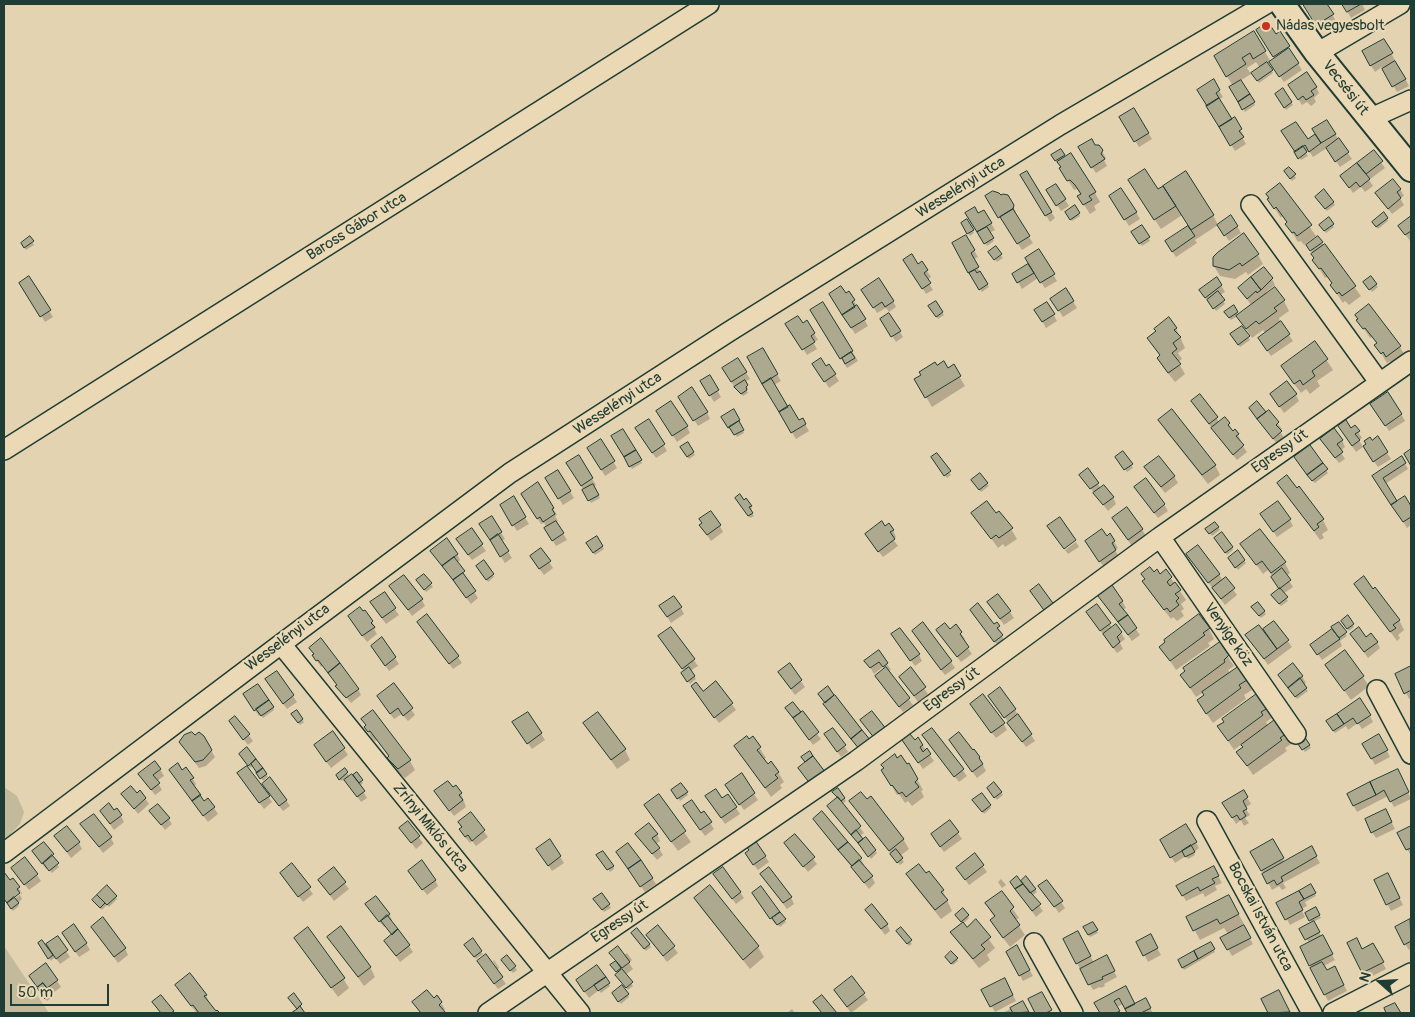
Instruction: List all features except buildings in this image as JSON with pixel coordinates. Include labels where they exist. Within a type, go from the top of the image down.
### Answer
[{"type":"main road","name":"Vecsési út","points":[[1282,4],[1317,53],[1411,169]]},
{"type":"street","name":"Baross Gábor utca","points":[[4,450],[709,4]]},
{"type":"street","name":"Wesselényi utca","points":[[4,853],[510,473],[739,326],[1052,131],[1266,4]]},
{"type":"street","points":[[1317,53],[1400,4]]},
{"type":"street","points":[[1369,119],[1411,100]]},
{"type":"street","points":[[1251,205],[1379,382]]},
{"type":"street","name":"Egressy út","points":[[488,1013],[856,761],[1160,537],[1411,360]]},
{"type":"street","name":"Venyige köz","points":[[1160,537],[1296,734]]},
{"type":"street","name":"Zrínyi Miklós utca","points":[[280,644],[580,1013]]},
{"type":"street","points":[[1377,690],[1411,754]]},
{"type":"street","name":"Bocskai István utca","points":[[1208,821],[1312,1013]]},
{"type":"street","points":[[1034,943],[1073,1013]]},
{"type":"street","points":[[1333,1013],[1411,973]]},
{"type":"shaded area","points":[[4,787],[17,796],[24,812],[20,824],[4,841]]},
{"type":"shaded area","points":[[4,946],[49,1013],[4,1013]]},
{"type":"place","name":"Nádas vegyesbolt","points":[[1266,26]]}]
